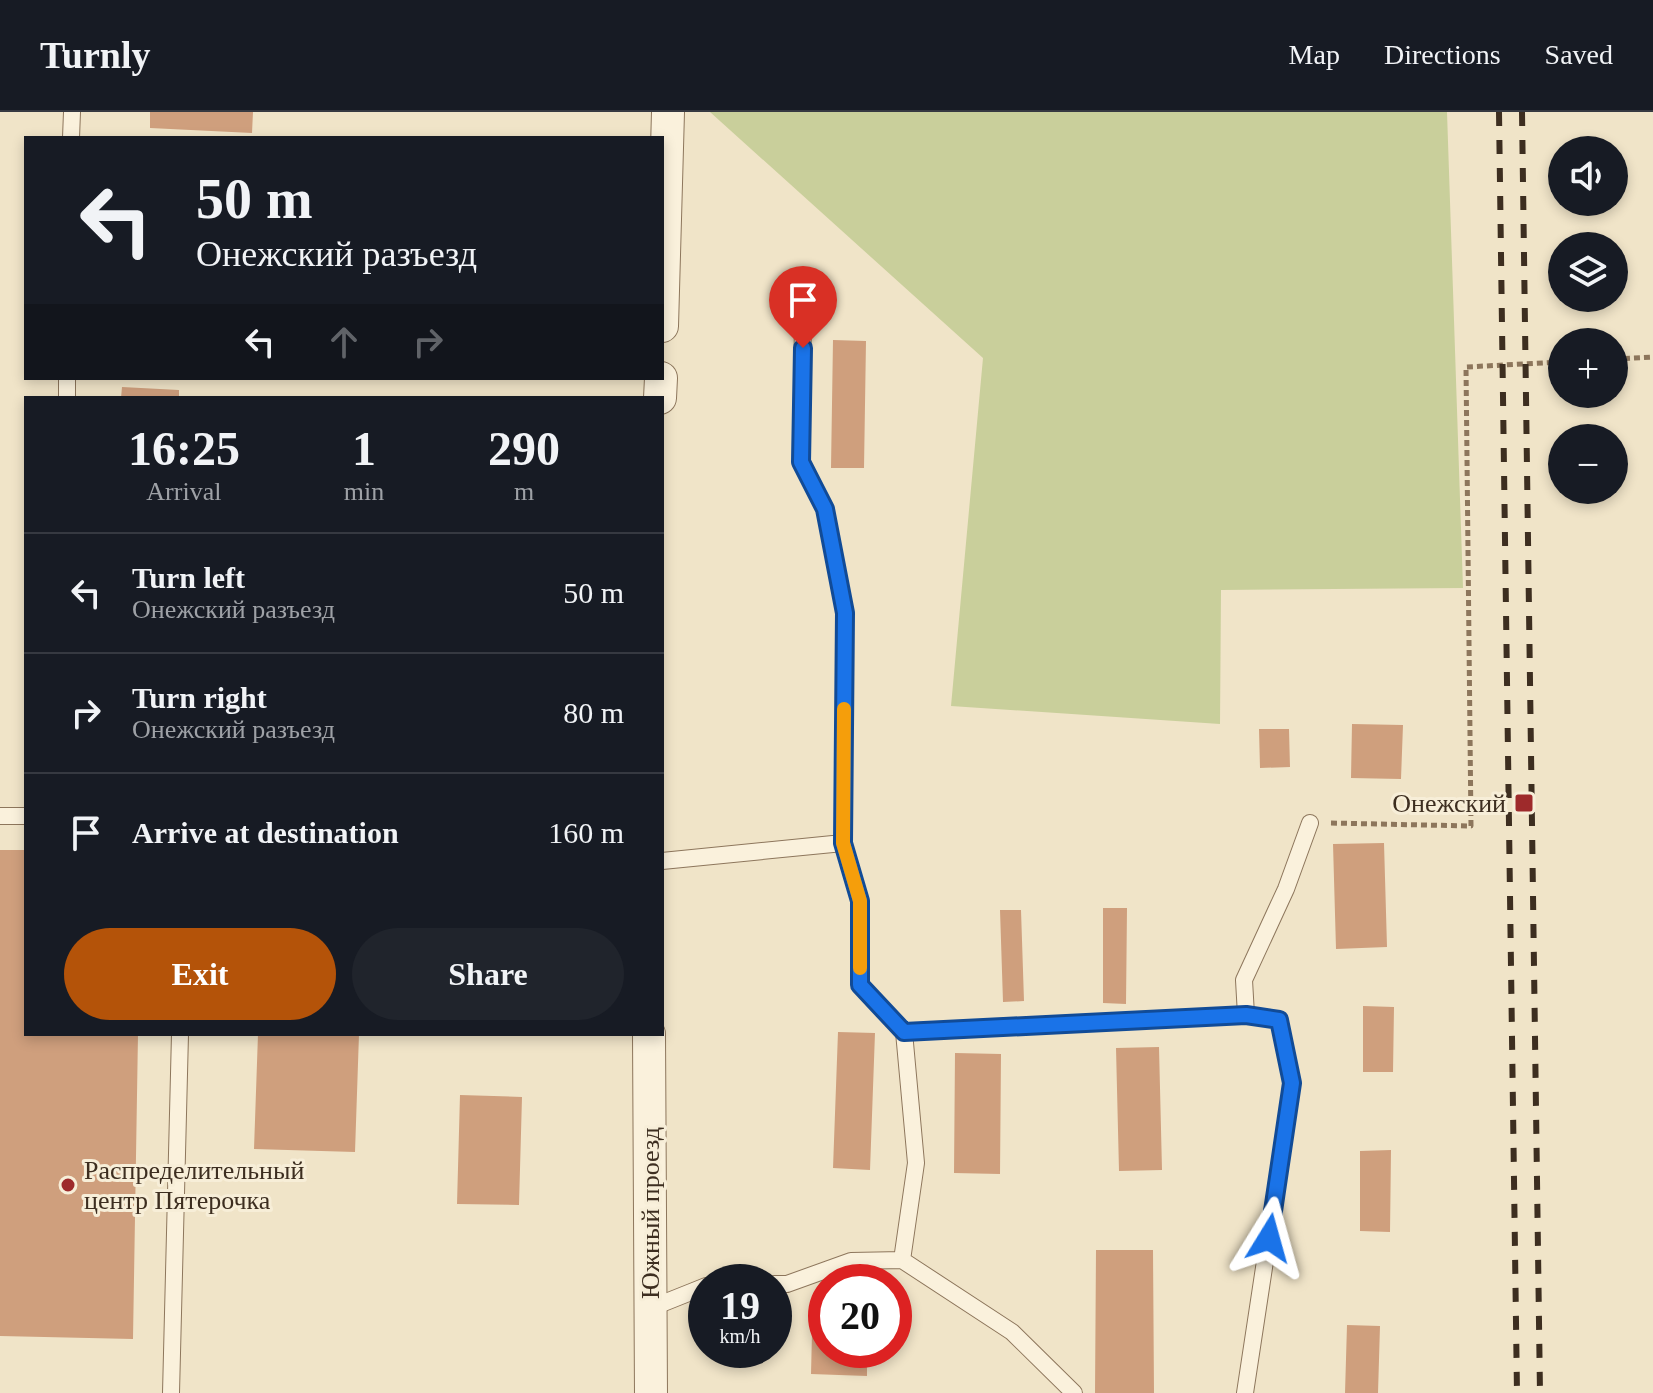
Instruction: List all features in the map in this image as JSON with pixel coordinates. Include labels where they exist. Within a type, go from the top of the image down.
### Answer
[{"type":"street","points":[[664,255],[668,112]]},
{"type":"street","name":"Южный проезд","points":[[649,1036],[651,1393]]},
{"type":"lane","points":[[71,136],[72,112]]},
{"type":"lane","points":[[803,320],[801,462],[825,509],[845,613],[843,843],[860,901],[860,985],[904,1032],[916,1163],[902,1260]]},
{"type":"lane","points":[[0,816],[24,816]]},
{"type":"lane","points":[[1246,1015],[1244,980],[1286,889],[1310,823]]},
{"type":"lane","points":[[664,861],[843,843]]},
{"type":"lane","points":[[904,1032],[1246,1015],[1279,1020],[1292,1083],[1245,1393]]},
{"type":"lane","points":[[171,1393],[180,1036]]},
{"type":"lane","points":[[792,1282],[851,1261],[902,1260],[1012,1332],[1074,1393]]},
{"type":"lane","points":[[651,1308],[688,1293]]},
{"type":"path","points":[[1628,358],[1653,357]]},
{"type":"path","points":[[1310,823],[1471,826],[1466,367],[1548,363]]},
{"type":"green space","points":[[710,112],[1447,112],[1463,588],[1221,590],[1220,724],[951,706],[983,358]]},
{"type":"building","points":[[150,112],[253,112],[252,133],[150,128]]},
{"type":"building","points":[[833,340],[866,341],[864,468],[831,468]]},
{"type":"building","points":[[122,387],[179,390],[179,396],[121,396]]},
{"type":"building","points":[[1352,724],[1403,725],[1401,779],[1351,778]]},
{"type":"building","points":[[1259,729],[1289,729],[1290,767],[1260,768]]},
{"type":"building","points":[[1384,843],[1387,947],[1336,949],[1333,844]]},
{"type":"building","name":"Распределительный центр Пятерочка","points":[[0,850],[24,850],[24,1036],[138,1036],[133,1339],[0,1336]]},
{"type":"building","points":[[1103,908],[1127,908],[1126,1004],[1103,1003]]},
{"type":"building","points":[[1000,910],[1021,910],[1024,1001],[1003,1002]]},
{"type":"building","points":[[1363,1006],[1394,1007],[1393,1072],[1363,1072]]},
{"type":"building","points":[[838,1032],[875,1033],[870,1170],[833,1168]]},
{"type":"building","points":[[258,1036],[359,1036],[355,1152],[254,1149]]},
{"type":"building","points":[[1159,1047],[1162,1170],[1119,1171],[1116,1048]]},
{"type":"building","points":[[955,1053],[1001,1054],[1000,1174],[954,1173]]},
{"type":"building","points":[[460,1095],[522,1097],[519,1205],[457,1204]]},
{"type":"building","points":[[1391,1150],[1390,1232],[1360,1231],[1360,1151]]},
{"type":"building","points":[[1096,1250],[1153,1250],[1154,1393],[1095,1393]]},
{"type":"building","points":[[1347,1325],[1380,1326],[1378,1393],[1345,1393]]},
{"type":"building","points":[[811,1368],[867,1368],[867,1376],[811,1374]]},
{"type":"railway","points":[[1499,112],[1517,1393]]},
{"type":"railway","points":[[1522,112],[1540,1393]]},
{"type":"slow traffic","points":[[844,709],[843,843],[860,901],[860,968]]},
{"type":"place","name":"Онежский","points":[[1524,803]]},
{"type":"place","name":"Распределительный центр Пятерочка","points":[[68,1185]]},
{"type":"route","points":[[803,348],[801,462],[825,509],[845,613],[843,843],[860,901],[860,985],[904,1032],[1246,1015],[1279,1020],[1292,1083],[1269,1238]]}]
